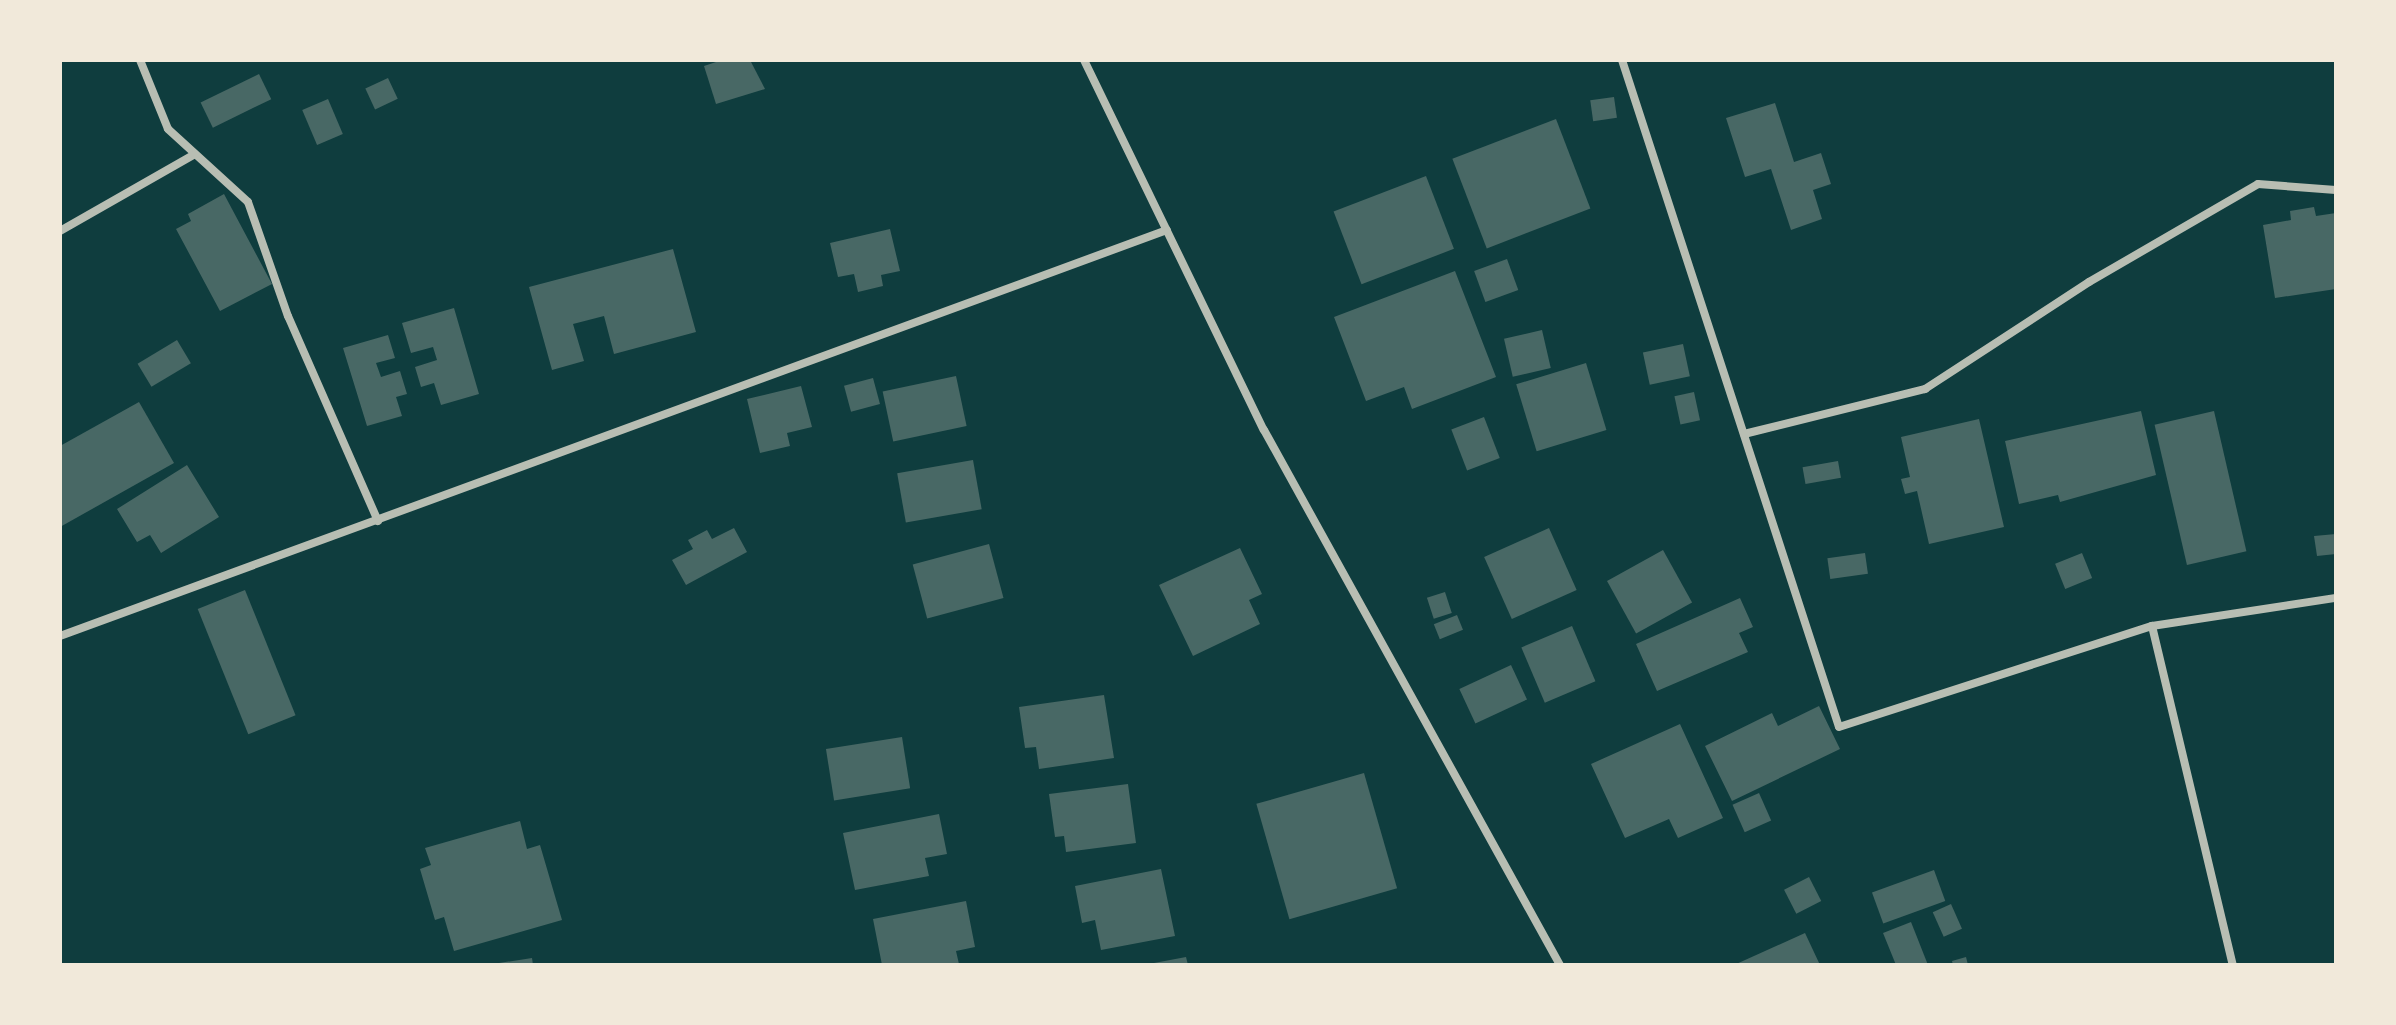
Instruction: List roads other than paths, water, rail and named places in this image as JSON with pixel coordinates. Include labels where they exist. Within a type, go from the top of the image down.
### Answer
[{"type":"street","points":[[140,60],[168,129],[248,202],[288,316],[378,521]]},
{"type":"street","points":[[1084,60],[1264,430],[1560,965]]},
{"type":"street","points":[[1622,60],[1839,727],[2152,626],[2336,598]]},
{"type":"street","points":[[60,231],[195,154]]},
{"type":"street","points":[[1744,434],[1925,389],[2089,282],[2258,184],[2336,190]]},
{"type":"street","points":[[60,636],[1167,230]]},
{"type":"street","points":[[2152,626],[2233,965]]}]
